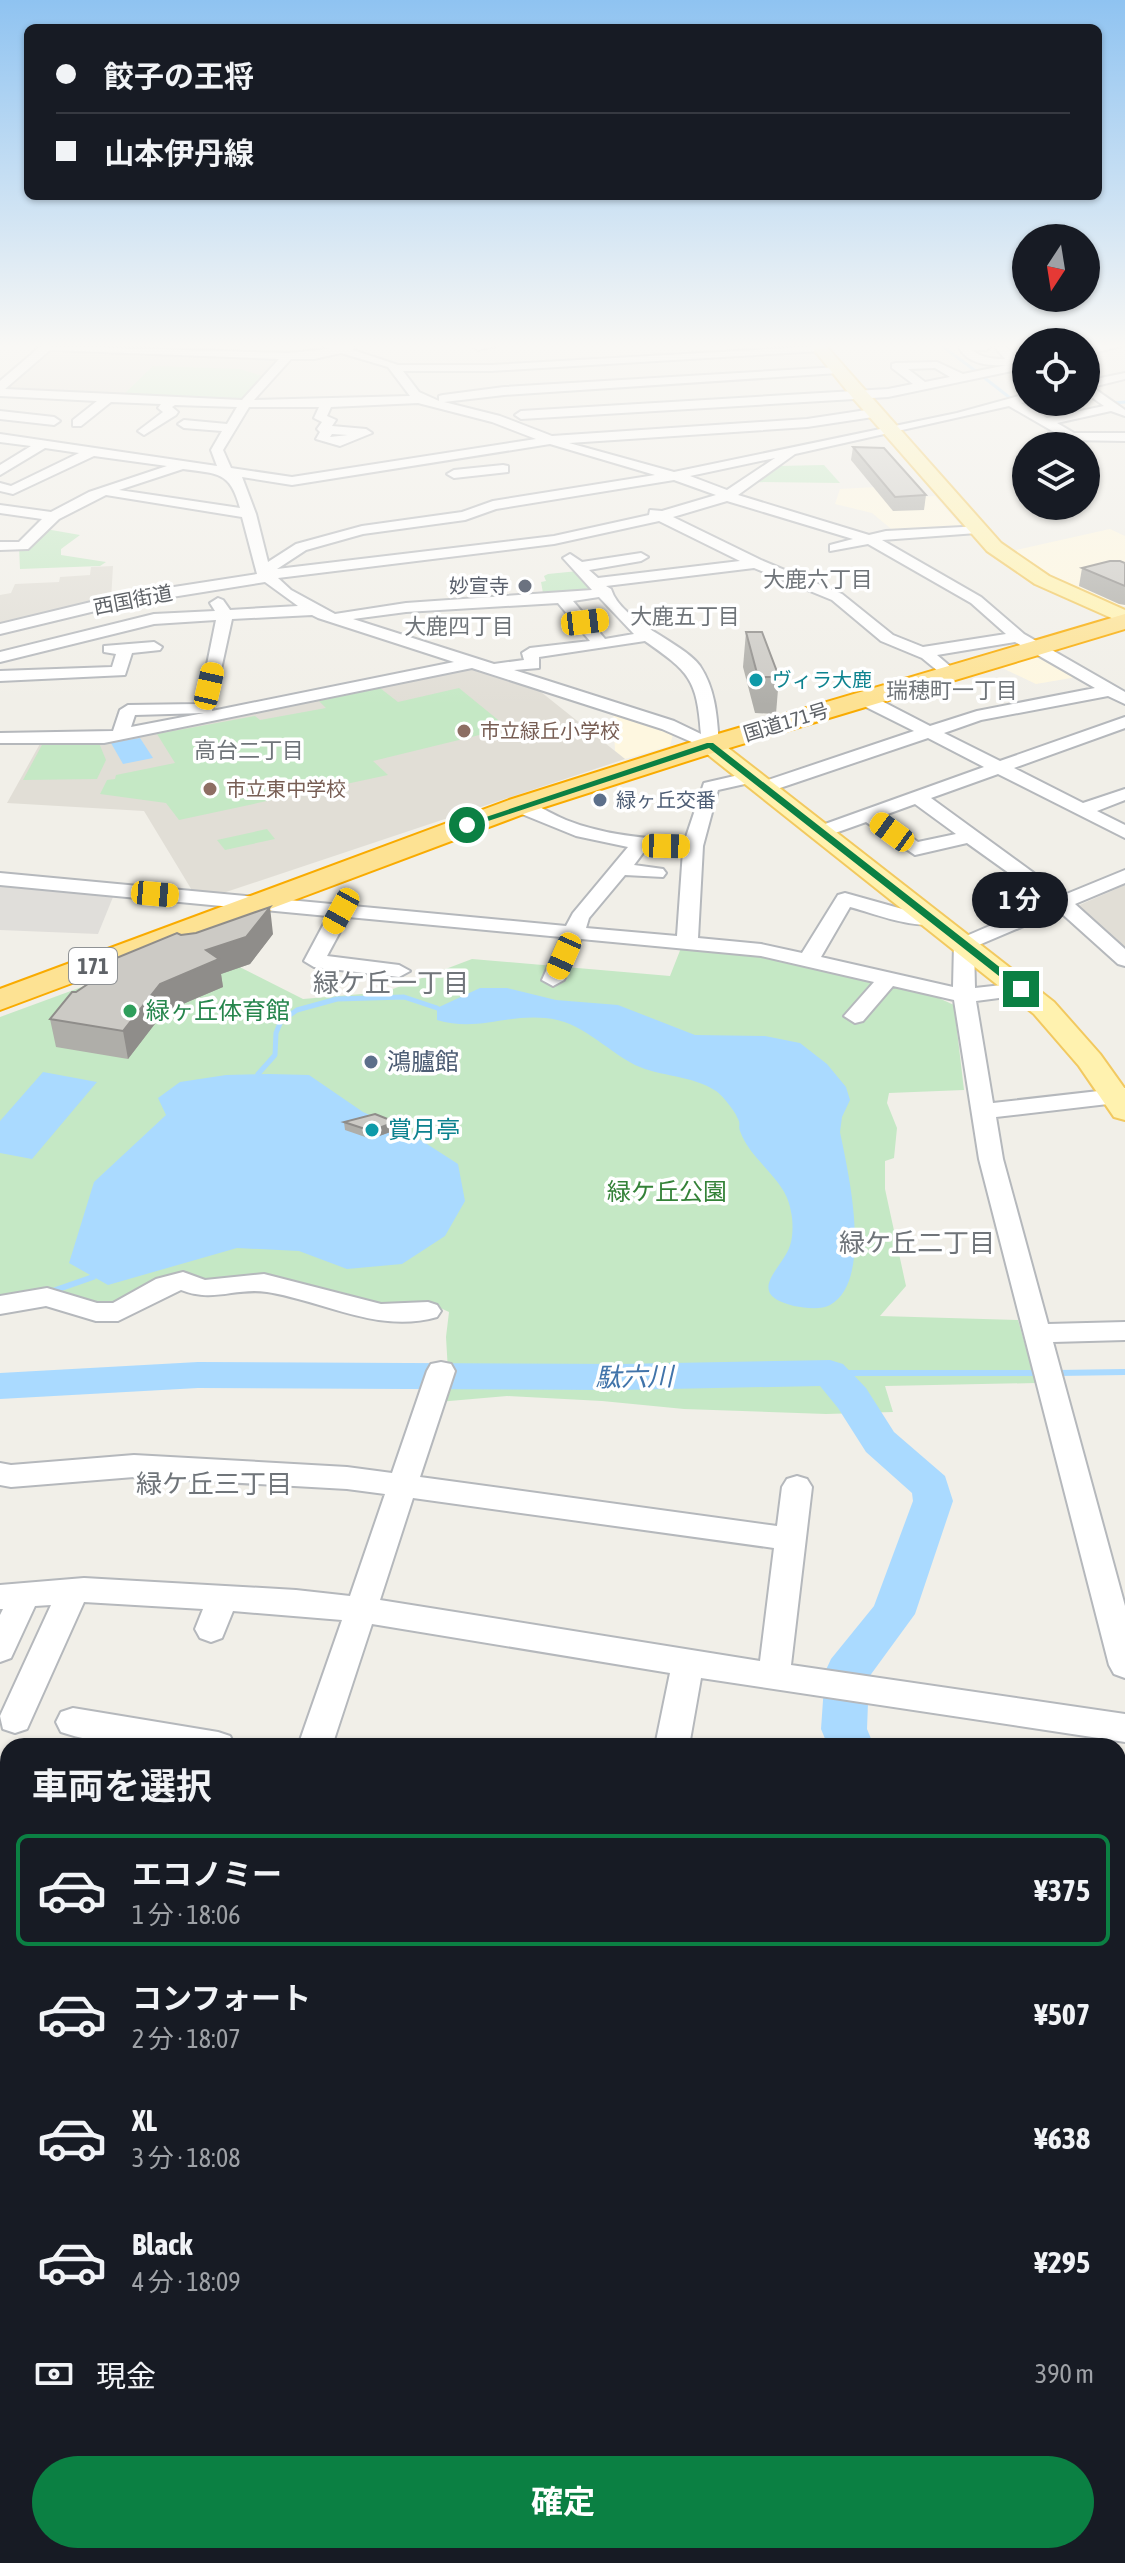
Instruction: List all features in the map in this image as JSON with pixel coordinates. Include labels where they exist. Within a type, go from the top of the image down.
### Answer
[{"type":"highway","name":"国道171号","points":[[0,1000],[519,806],[950,673],[1026,642],[1125,620]]},
{"type":"main road","points":[[921,466],[994,547],[1042,580],[1125,620]]},
{"type":"main road","points":[[710,745],[1044,1008],[1122,1101]]},
{"type":"street","points":[[0,487],[13,490],[64,466]]},
{"type":"street","points":[[96,468],[101,466]]},
{"type":"street","points":[[0,509],[50,516],[180,466]]},
{"type":"street","points":[[186,466],[292,481],[390,466]]},
{"type":"street","points":[[223,466],[226,472],[236,479],[244,498],[265,574],[286,593],[313,610],[668,725],[710,745],[707,702],[692,667],[648,636],[564,600]]},
{"type":"street","points":[[635,466],[710,486],[728,496],[871,540],[976,600],[1026,642],[1125,699]]},
{"type":"street","name":"西国街道","points":[[0,629],[116,601],[265,574],[301,547],[362,530],[457,517],[479,513],[487,506],[674,476],[700,466]]},
{"type":"street","points":[[705,466],[761,474]]},
{"type":"street","points":[[265,574],[410,567],[474,551],[554,540],[661,516],[728,496],[773,466]]},
{"type":"street","points":[[454,474],[503,469]]},
{"type":"street","points":[[133,482],[244,498]]},
{"type":"street","points":[[107,493],[249,514]]},
{"type":"street","points":[[572,494],[584,506]]},
{"type":"street","points":[[535,498],[553,512]]},
{"type":"street","points":[[639,503],[761,564],[837,597],[887,638],[923,652],[950,673]]},
{"type":"street","points":[[688,509],[708,517]]},
{"type":"street","points":[[16,527],[28,515]]},
{"type":"street","points":[[0,546],[23,546],[50,516]]},
{"type":"street","points":[[457,517],[474,551]]},
{"type":"street","points":[[835,548],[886,535],[977,529]]},
{"type":"street","points":[[606,620],[601,588],[575,562],[641,557]]},
{"type":"street","points":[[334,619],[428,608],[564,600],[601,588],[787,560]]},
{"type":"street","points":[[206,708],[224,617],[208,586]]},
{"type":"street","points":[[0,657],[58,646],[154,619],[313,610]]},
{"type":"street","points":[[600,643],[591,634],[606,620]]},
{"type":"street","points":[[26,623],[58,646],[154,647]]},
{"type":"street","points":[[492,669],[533,665],[530,653],[573,651],[600,643],[648,636]]},
{"type":"street","points":[[923,652],[1026,642]]},
{"type":"street","points":[[57,674],[58,646]]},
{"type":"street","points":[[0,676],[119,672],[125,649]]},
{"type":"street","points":[[0,738],[104,738],[471,663]]},
{"type":"street","points":[[687,944],[693,846],[710,787],[758,782],[977,716],[1107,691]]},
{"type":"street","points":[[864,699],[1125,832]]},
{"type":"street","points":[[120,735],[128,710],[243,707],[245,711]]},
{"type":"street","points":[[821,832],[1125,722]]},
{"type":"street","points":[[1082,810],[1125,794]]},
{"type":"street","points":[[917,797],[1061,902],[1125,960]]},
{"type":"street","points":[[519,806],[552,823],[639,846],[693,846]]},
{"type":"street","points":[[869,815],[915,849],[972,836]]},
{"type":"street","points":[[553,980],[580,917],[639,846]]},
{"type":"street","points":[[619,869],[656,873]]},
{"type":"street","points":[[1125,876],[964,944],[964,996],[991,1159],[1125,1665]]},
{"type":"street","points":[[0,879],[761,950],[964,996],[1021,989]]},
{"type":"street","points":[[808,961],[845,899],[912,918],[932,919]]},
{"type":"street","points":[[341,911],[314,961],[399,971]]},
{"type":"street","points":[[855,1016],[887,980]]},
{"type":"street","points":[[984,1111],[1122,1101]]},
{"type":"street","points":[[0,1305],[47,1297],[96,1312],[118,1312],[165,1285],[183,1281],[203,1289],[264,1283],[381,1313],[428,1311]]},
{"type":"street","points":[[1038,1333],[1125,1331]]},
{"type":"street","points":[[318,1738],[438,1380]]},
{"type":"street","points":[[4,1482],[134,1466],[347,1478],[791,1539]]},
{"type":"street","points":[[774,1675],[797,1487]]},
{"type":"street","points":[[0,1649],[12,1596],[73,1590],[296,1602],[1125,1728]]},
{"type":"street","points":[[15,1719],[73,1590]]},
{"type":"street","points":[[211,1629],[222,1598]]},
{"type":"street","points":[[674,1738],[688,1663]]},
{"type":"street","points":[[73,1722],[170,1738]]},
{"type":"shaded area","points":[[876,487],[888,499],[935,496],[965,530],[896,533],[872,513],[835,504],[840,489]]},
{"type":"shaded area","points":[[1110,529],[1125,536],[1125,606],[1116,605],[1051,575],[1012,551]]},
{"type":"shaded area","points":[[113,566],[111,600],[0,628],[0,595],[11,593],[15,584],[59,582],[60,577],[90,575],[91,567]]},
{"type":"shaded area","points":[[1040,656],[1077,677],[1036,684],[1002,668]]},
{"type":"shaded area","name":"市立東中学校","points":[[467,666],[538,687],[625,759],[223,893],[193,892],[144,811],[7,803],[41,742],[104,741]]},
{"type":"shaded area","points":[[613,710],[673,734],[670,746],[625,759],[615,751]]},
{"type":"shaded area","points":[[1125,885],[1125,951],[1075,907]]},
{"type":"shaded area","points":[[0,886],[113,897],[98,934],[0,930]]},
{"type":"green space","points":[[777,466],[825,466],[840,483],[753,482]]},
{"type":"green space","points":[[40,528],[80,535],[61,549],[61,555],[106,562],[100,566],[20,569],[19,547]]},
{"type":"green space","points":[[578,571],[599,590],[560,597],[553,591],[543,593],[541,582],[546,581],[544,576]]},
{"type":"green space","points":[[380,688],[398,702],[459,688],[508,728],[373,761],[388,775],[179,820],[166,803],[100,794],[107,780],[115,779],[116,775],[175,763],[157,734],[255,716],[260,720],[326,708],[319,701]]},
{"type":"green space","points":[[43,743],[99,743],[106,760],[97,779],[23,780]]},
{"type":"green space","points":[[267,829],[275,839],[225,850],[217,840]]},
{"type":"green space","name":"緑ケ丘公園","points":[[196,945],[303,999],[385,992],[472,959],[670,976],[681,948],[768,956],[932,995],[954,1005],[964,1090],[889,1093],[887,1103],[897,1128],[894,1158],[885,1161],[885,1189],[906,1286],[880,1316],[1018,1320],[1036,1383],[885,1386],[893,1412],[826,1414],[684,1409],[507,1396],[438,1402],[448,1371],[446,1337],[449,1312],[436,1306],[412,1308],[195,1283],[117,1310],[0,1302],[0,1017]]},
{"type":"water","points":[[140,738],[153,758],[123,764],[111,743]]},
{"type":"water","points":[[480,988],[507,988],[556,1000],[618,1005],[695,1035],[765,1036],[800,1043],[827,1064],[846,1087],[850,1100],[842,1117],[840,1132],[852,1198],[855,1250],[851,1273],[843,1292],[830,1305],[818,1308],[794,1306],[778,1301],[770,1294],[768,1287],[771,1278],[792,1239],[788,1200],[745,1142],[736,1116],[719,1093],[697,1082],[635,1065],[582,1030],[558,1020],[531,1017],[465,1024],[437,1020],[437,1008]]},
{"type":"water","points":[[43,1072],[97,1082],[32,1159],[0,1153],[0,1121]]},
{"type":"water","points":[[226,1075],[309,1075],[363,1112],[413,1135],[458,1164],[465,1201],[445,1236],[402,1264],[347,1269],[299,1251],[237,1248],[108,1285],[69,1263],[94,1182],[166,1115],[158,1098],[180,1082]]},
{"type":"building","points":[[869,466],[900,466],[926,495],[895,497]]},
{"type":"building","points":[[1110,561],[1125,563],[1125,586],[1082,568]]},
{"type":"building","points":[[746,632],[762,632],[779,677],[758,677]]},
{"type":"building","points":[[270,907],[246,937],[206,950],[219,959],[160,984],[123,1031],[50,1019],[72,992],[101,975],[92,968],[177,933],[196,933]]},
{"type":"building","points":[[375,1114],[395,1122],[371,1131],[344,1122]]},
{"type":"waterway","points":[[258,1074],[275,1055],[276,1033],[281,1021],[297,1010],[337,999],[404,997],[437,1008]]},
{"type":"waterway","points":[[47,1293],[93,1277]]},
{"type":"waterway","points":[[1057,1373],[1125,1372]]},
{"type":"waterway","points":[[830,1373],[1041,1373]]},
{"type":"waterway","name":"駄六川","points":[[0,1386],[198,1375],[619,1377],[830,1373],[852,1398],[880,1442],[931,1487],[933,1501],[893,1614],[847,1672],[844,1729],[848,1738]]},
{"type":"place","name":"妙宣寺","points":[[525,586]]},
{"type":"place","name":"ヴィラ大鹿","points":[[756,680]]},
{"type":"place","name":"市立緑丘小学校","points":[[464,731]]},
{"type":"place","name":"市立東中学校","points":[[210,789]]},
{"type":"place","name":"緑ヶ丘交番","points":[[600,800]]},
{"type":"place","name":"緑ヶ丘体育館","points":[[130,1011]]},
{"type":"place","name":"鴻臚館","points":[[371,1062]]},
{"type":"place","name":"賞月亭","points":[[372,1130]]},
{"type":"district","name":"大鹿六丁目","points":[[818,579]]},
{"type":"district","name":"大鹿五丁目","points":[[685,616]]},
{"type":"district","name":"大鹿四丁目","points":[[459,626]]},
{"type":"district","name":"瑞穂町一丁目","points":[[952,690]]},
{"type":"district","name":"高台二丁目","points":[[249,750]]},
{"type":"district","name":"緑ケ丘一丁目","points":[[391,983]]},
{"type":"district","name":"緑ケ丘二丁目","points":[[917,1243]]},
{"type":"district","name":"緑ケ丘三丁目","points":[[214,1484]]},
{"type":"route","points":[[467,825],[710,745],[1021,989]]}]
